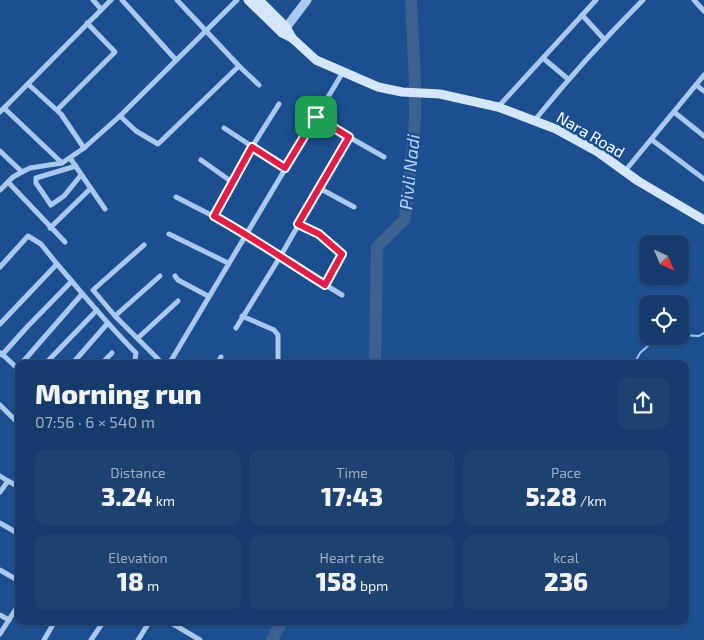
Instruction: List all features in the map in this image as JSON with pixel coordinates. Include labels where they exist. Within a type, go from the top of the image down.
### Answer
[{"type":"main road","points":[[248,0],[284,30]]},
{"type":"main road","points":[[259,0],[284,30],[316,60],[343,72]]},
{"type":"main road","name":"Nara Road","points":[[343,72],[378,87],[402,92],[440,94],[498,108],[556,129],[598,152],[625,172],[704,220]]},
{"type":"street","points":[[93,0],[102,9]]},
{"type":"street","points":[[62,163],[2,110],[111,0]]},
{"type":"street","points":[[122,0],[176,60]]},
{"type":"street","points":[[176,0],[259,86]]},
{"type":"street","points":[[0,190],[24,171],[62,163],[84,148],[120,116],[237,0]]},
{"type":"street","points":[[284,30],[307,0]]},
{"type":"street","points":[[498,108],[596,0]]},
{"type":"street","points":[[534,121],[604,39],[643,0]]},
{"type":"street","points":[[694,0],[704,11]]},
{"type":"street","points":[[582,15],[604,39]]},
{"type":"street","points":[[57,110],[115,52],[87,23]]},
{"type":"street","points":[[543,58],[568,79]]},
{"type":"street","points":[[120,116],[136,131],[158,144],[239,66]]},
{"type":"street","points":[[170,360],[343,72]]},
{"type":"street","points":[[625,172],[704,75]]},
{"type":"street","points":[[28,84],[61,114],[84,148]]},
{"type":"street","points":[[696,84],[704,91]]},
{"type":"street","points":[[214,216],[252,147],[279,104]]},
{"type":"street","points":[[674,112],[704,136]]},
{"type":"street","points":[[316,117],[384,157]]},
{"type":"street","points":[[224,128],[285,168]]},
{"type":"street","points":[[236,328],[280,257],[349,137]]},
{"type":"street","points":[[652,140],[704,179]]},
{"type":"street","points":[[0,151],[24,171],[36,178],[76,166]]},
{"type":"street","points":[[70,158],[105,209]]},
{"type":"street","points":[[201,160],[232,182]]},
{"type":"street","points":[[36,178],[36,183],[52,205],[64,196],[81,175]]},
{"type":"street","points":[[8,182],[65,242]]},
{"type":"street","points":[[319,188],[354,207]]},
{"type":"street","points":[[50,228],[90,189]]},
{"type":"street","points":[[176,197],[246,234],[342,295]]},
{"type":"street","points":[[298,224],[319,234],[342,254],[325,285]]},
{"type":"street","points":[[169,234],[228,263]]},
{"type":"street","points":[[0,267],[28,236],[41,244],[71,282],[98,310],[107,324],[136,353],[136,360]]},
{"type":"street","points":[[144,245],[93,290],[115,316],[159,360]]},
{"type":"street","points":[[0,324],[57,264]]},
{"type":"street","points":[[115,316],[160,276]]},
{"type":"street","points":[[175,276],[178,280],[208,296]]},
{"type":"street","points":[[15,364],[1,354],[71,282]]},
{"type":"street","points":[[25,360],[82,294]]},
{"type":"street","points":[[138,338],[178,301]]},
{"type":"street","points":[[49,360],[98,310]]},
{"type":"street","points":[[242,316],[274,330],[278,335],[278,360]]},
{"type":"street","points":[[76,360],[107,324]]},
{"type":"street","points":[[105,360],[112,353]]},
{"type":"street","points":[[0,405],[15,420]]},
{"type":"street","points":[[0,476],[15,485]]},
{"type":"street","points":[[0,492],[8,482]]},
{"type":"street","points":[[0,523],[15,532]]},
{"type":"street","points":[[0,570],[15,579]]},
{"type":"street","points":[[0,634],[15,610]]},
{"type":"street","points":[[0,614],[9,620]]},
{"type":"street","points":[[44,640],[53,625]]},
{"type":"street","points":[[91,640],[101,625]]},
{"type":"street","points":[[138,640],[147,625]]},
{"type":"street","points":[[175,625],[200,640]]},
{"type":"waterway","name":"Pivli Nadi","points":[[375,360],[377,247],[405,219],[415,120],[411,0]]},
{"type":"waterway","points":[[689,335],[699,336],[704,333]]},
{"type":"waterway","points":[[636,360],[640,353],[649,345]]},
{"type":"waterway","name":"Pivli Nadi","points":[[272,640],[280,625]]},
{"type":"route","points":[[316,117],[349,137],[298,224],[319,234],[342,254],[325,285],[246,234],[214,216],[252,147],[285,168],[316,117]]}]
